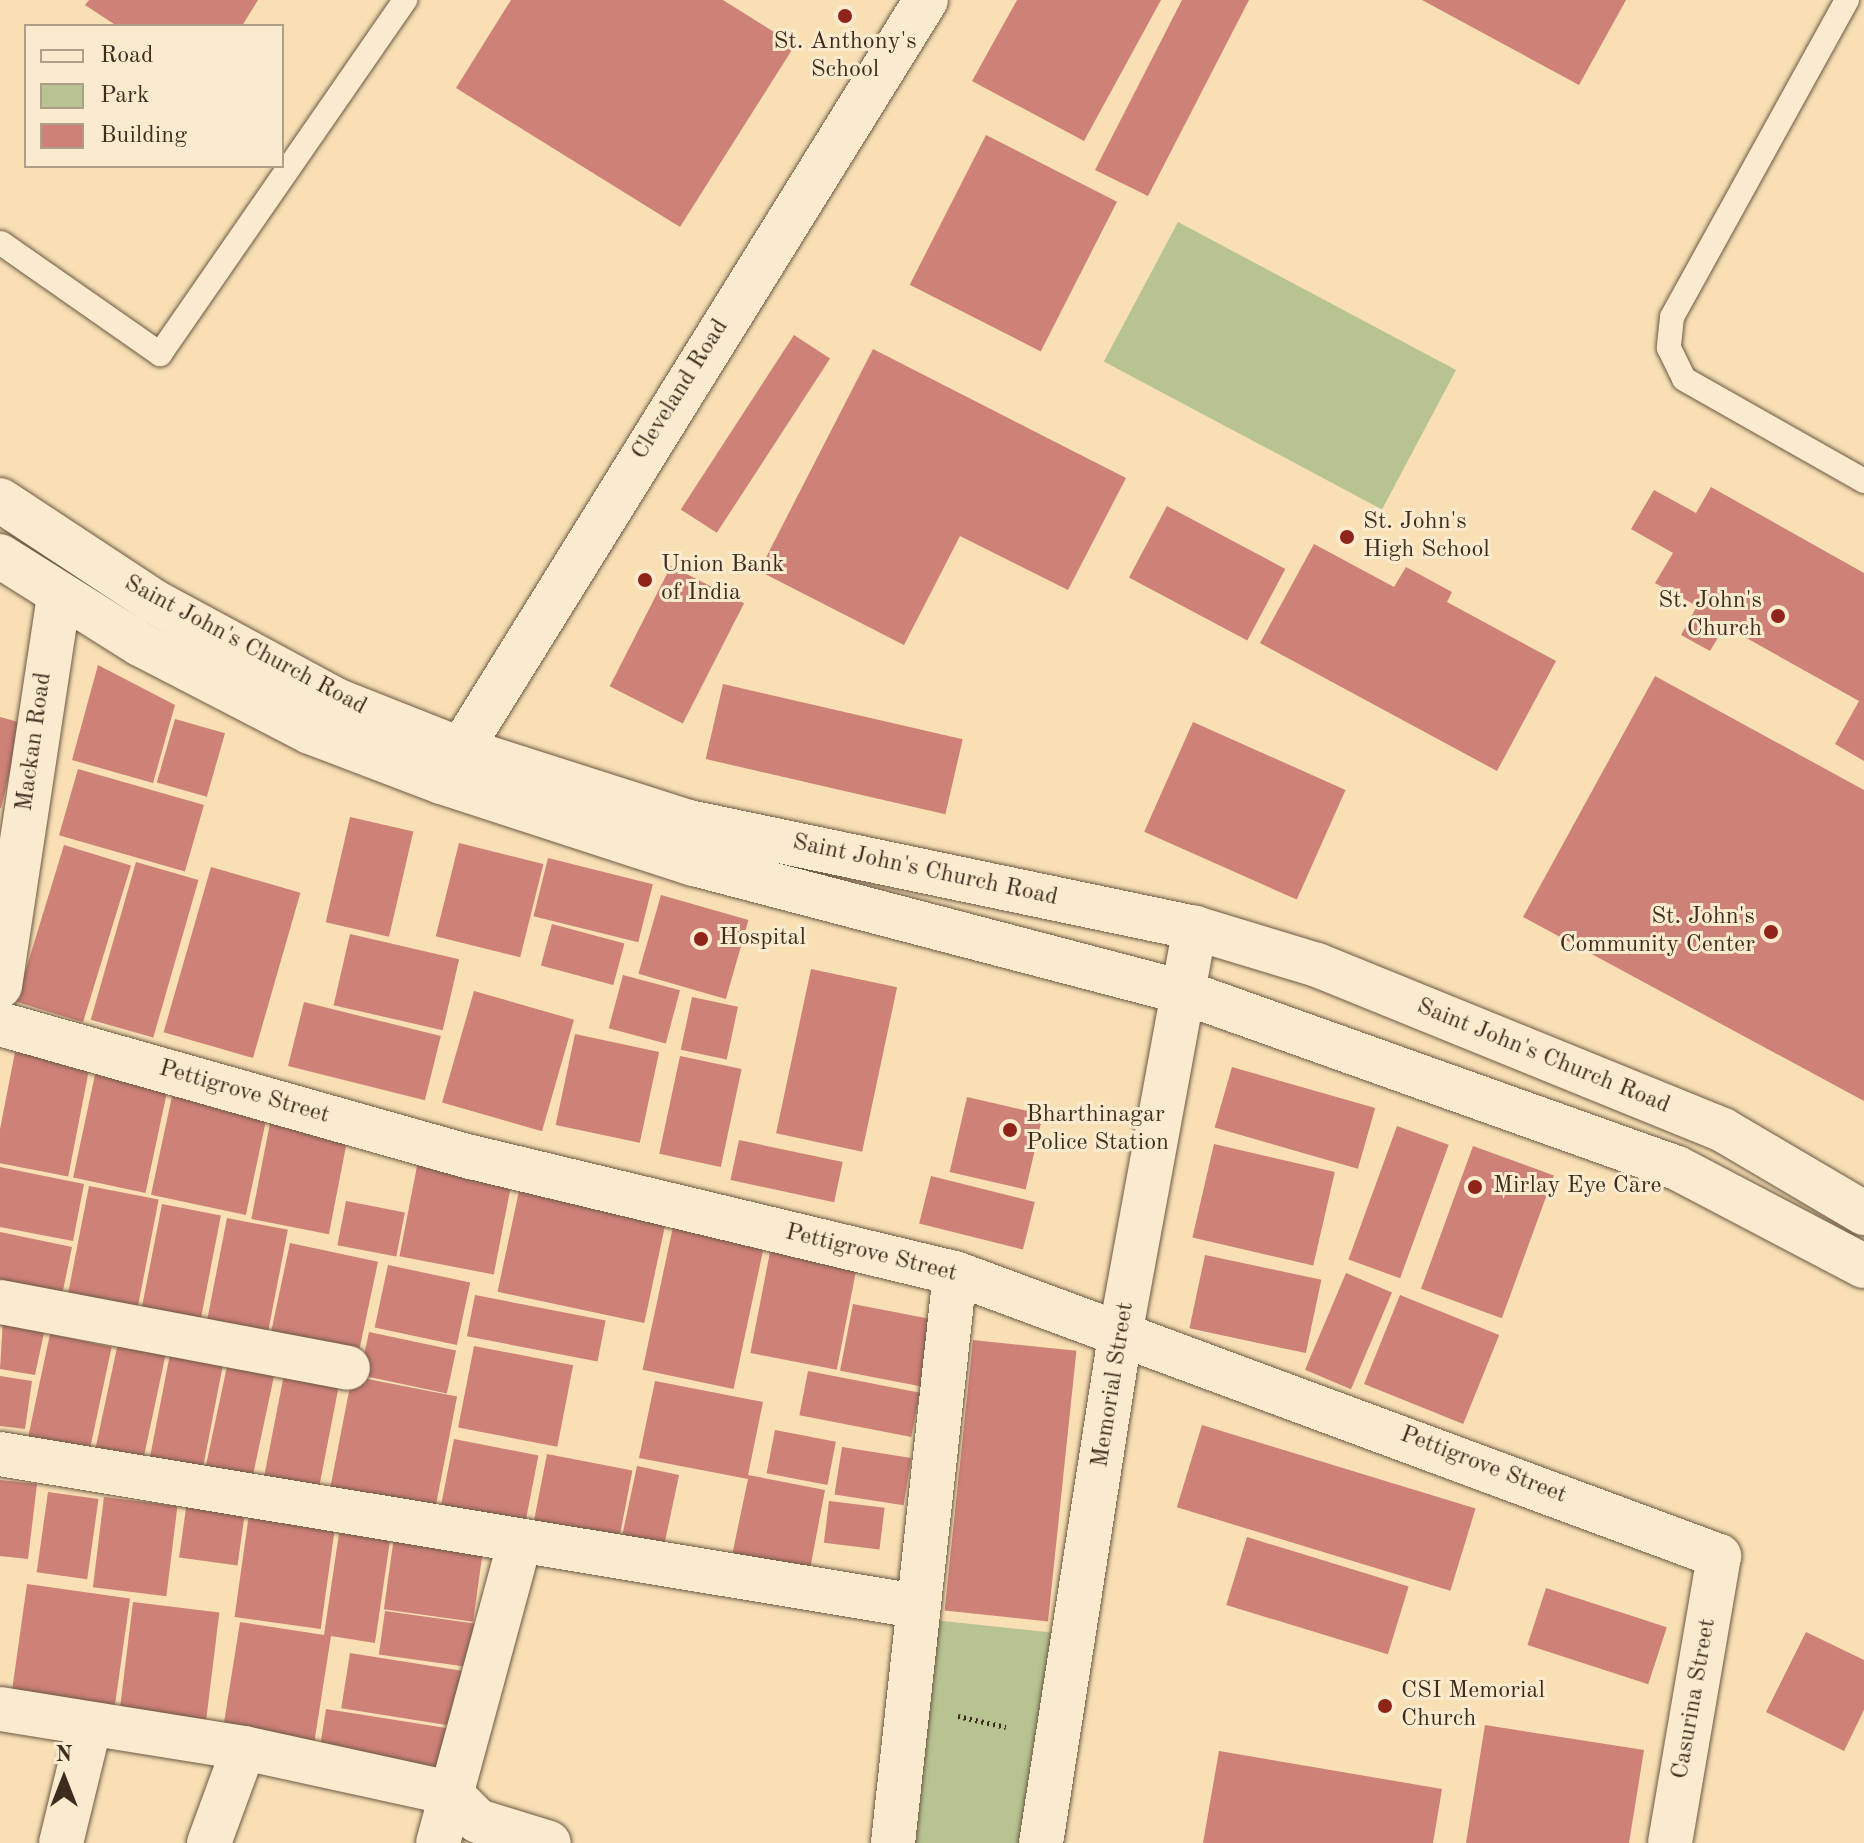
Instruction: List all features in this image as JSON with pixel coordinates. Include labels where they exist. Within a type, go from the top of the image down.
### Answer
[{"type":"street","name":"Cleveland Road","points":[[449,765],[926,0]]},
{"type":"street","name":"Saint John's Church Road","points":[[0,500],[153,601],[449,765],[694,864],[1186,993],[1677,1168],[1864,1266]]},
{"type":"street","name":"Saint John's Church Road","points":[[0,556],[59,594],[310,732],[689,822],[1195,928],[1317,965],[1723,1130],[1864,1213]]},
{"type":"street","name":"Mackan Road","points":[[0,986],[59,594]]},
{"type":"street","name":"Memorial Street","points":[[1041,1843],[1121,1330],[1186,993],[1195,928]]},
{"type":"street","name":"Pettigrove Street","points":[[0,1024],[471,1157],[955,1273],[1121,1330],[1719,1556]]},
{"type":"street","points":[[893,1843],[916,1606],[955,1273]]},
{"type":"street","points":[[0,1302],[348,1368]]},
{"type":"street","points":[[0,1454],[519,1545],[916,1606]]},
{"type":"street","points":[[438,1843],[519,1545]]},
{"type":"street","name":"Casurina Street","points":[[1671,1842],[1719,1556]]},
{"type":"street","points":[[0,1709],[89,1728],[244,1748],[450,1793],[478,1821],[549,1843]]},
{"type":"street","points":[[61,1843],[89,1728]]},
{"type":"street","points":[[209,1843],[244,1748]]},
{"type":"lane","points":[[0,244],[160,354],[405,0]]},
{"type":"lane","points":[[1847,0],[1672,317],[1669,348],[1684,379],[1864,481]]},
{"type":"green space","points":[[1178,222],[1456,370],[1382,509],[1104,362]]},
{"type":"green space","points":[[924,1619],[1051,1632],[1029,1843],[900,1843]]},
{"type":"building","points":[[89,0],[258,0],[243,24],[114,24],[85,5]]},
{"type":"building","points":[[511,0],[723,0],[795,45],[680,227],[456,88]]},
{"type":"building","points":[[1017,0],[1161,0],[1084,141],[972,81]]},
{"type":"building","points":[[1182,0],[1249,0],[1148,196],[1095,170]]},
{"type":"building","points":[[1422,0],[1626,0],[1579,85]]},
{"type":"building","points":[[986,135],[1117,202],[1041,351],[910,285]]},
{"type":"building","points":[[794,335],[830,358],[717,533],[681,509]]},
{"type":"building","points":[[873,349],[1126,478],[1068,590],[960,536],[904,645],[759,571]]},
{"type":"building","name":"St. John's Church","points":[[1711,487],[1864,573],[1864,761],[1835,744],[1859,701],[1725,626],[1710,651],[1681,635],[1697,606],[1655,583],[1673,553],[1631,529],[1654,490],[1696,513]]},
{"type":"building","points":[[1167,506],[1285,569],[1247,640],[1129,578]]},
{"type":"building","points":[[1314,544],[1394,587],[1406,567],[1452,592],[1447,602],[1556,661],[1497,771],[1260,643]]},
{"type":"building","points":[[671,566],[744,603],[683,724],[610,686]]},
{"type":"building","points":[[98,665],[175,705],[153,783],[72,760]]},
{"type":"building","points":[[1655,676],[1864,790],[1864,1101],[1523,917]]},
{"type":"building","points":[[723,684],[963,739],[945,814],[706,759]]},
{"type":"building","points":[[0,717],[22,723],[1,808],[0,808]]},
{"type":"building","points":[[175,719],[225,733],[207,797],[157,782]]},
{"type":"building","points":[[1193,722],[1346,790],[1297,900],[1144,832]]},
{"type":"building","points":[[78,769],[204,805],[185,871],[59,835]]},
{"type":"building","points":[[350,817],[413,832],[389,937],[326,922]]},
{"type":"building","points":[[459,843],[543,864],[520,957],[436,936]]},
{"type":"building","points":[[64,845],[131,865],[83,1022],[16,1002]]},
{"type":"building","points":[[548,858],[653,884],[638,942],[533,916]]},
{"type":"building","points":[[136,862],[198,880],[153,1038],[91,1020]]},
{"type":"building","points":[[211,867],[300,893],[253,1058],[164,1032]]},
{"type":"building","points":[[661,895],[748,920],[726,999],[638,974]]},
{"type":"building","points":[[552,924],[624,943],[613,985],[541,966]]},
{"type":"building","points":[[350,934],[459,959],[443,1030],[334,1005]]},
{"type":"building","points":[[811,969],[897,987],[862,1152],[776,1133]]},
{"type":"building","points":[[623,975],[680,990],[666,1043],[609,1028]]},
{"type":"building","points":[[474,991],[574,1020],[542,1131],[442,1103]]},
{"type":"building","points":[[692,997],[738,1007],[727,1060],[681,1050]]},
{"type":"building","points":[[304,1002],[441,1036],[425,1100],[288,1066]]},
{"type":"building","points":[[575,1034],[659,1052],[640,1143],[556,1125]]},
{"type":"building","points":[[15,1052],[90,1067],[68,1176],[0,1163],[0,1129]]},
{"type":"building","points":[[680,1056],[742,1069],[721,1167],[659,1154]]},
{"type":"building","points":[[1232,1067],[1375,1108],[1358,1169],[1215,1128]]},
{"type":"building","points":[[96,1070],[168,1085],[146,1193],[73,1178]]},
{"type":"building","points":[[172,1096],[267,1116],[246,1215],[151,1195]]},
{"type":"building","points":[[967,1097],[1043,1115],[1026,1190],[950,1172]]},
{"type":"building","points":[[271,1118],[349,1133],[329,1234],[251,1219]]},
{"type":"building","points":[[1397,1126],[1449,1145],[1400,1278],[1348,1259]]},
{"type":"building","points":[[739,1140],[843,1162],[834,1202],[730,1180]]},
{"type":"building","points":[[1214,1144],[1335,1172],[1313,1265],[1192,1238]]},
{"type":"building","points":[[1473,1146],[1554,1175],[1502,1318],[1421,1289]]},
{"type":"building","points":[[418,1161],[512,1179],[494,1275],[399,1256]]},
{"type":"building","points":[[0,1167],[84,1184],[73,1241],[0,1227]]},
{"type":"building","points":[[931,1176],[1035,1202],[1023,1249],[919,1224]]},
{"type":"building","points":[[89,1186],[159,1200],[135,1321],[65,1308]]},
{"type":"building","points":[[519,1191],[666,1222],[644,1323],[498,1292]]},
{"type":"building","points":[[346,1201],[405,1212],[396,1257],[337,1245]]},
{"type":"building","points":[[162,1204],[221,1215],[198,1334],[139,1323]]},
{"type":"building","points":[[227,1218],[288,1230],[265,1346],[204,1334]]},
{"type":"building","points":[[674,1222],[765,1241],[734,1389],[643,1370]]},
{"type":"building","points":[[0,1232],[72,1247],[61,1300],[0,1288]]},
{"type":"building","points":[[290,1243],[378,1262],[356,1366],[268,1348]]},
{"type":"building","points":[[771,1247],[857,1264],[837,1370],[750,1353]]},
{"type":"building","points":[[1205,1255],[1321,1280],[1306,1353],[1189,1328]]},
{"type":"building","points":[[388,1265],[470,1282],[457,1345],[375,1328]]},
{"type":"building","points":[[1346,1273],[1392,1293],[1351,1389],[1305,1370]]},
{"type":"building","points":[[475,1295],[606,1320],[598,1362],[467,1336]]},
{"type":"building","points":[[1400,1295],[1499,1335],[1463,1424],[1364,1384]]},
{"type":"building","points":[[853,1304],[934,1320],[922,1387],[840,1371]]},
{"type":"building","points":[[3,1319],[45,1328],[35,1375],[0,1369]]},
{"type":"building","points":[[369,1332],[456,1351],[447,1394],[360,1375]]},
{"type":"building","points":[[50,1334],[112,1347],[90,1451],[28,1438]]},
{"type":"building","points":[[119,1338],[167,1348],[143,1461],[95,1450]]},
{"type":"building","points":[[973,1340],[1076,1351],[1048,1621],[945,1611]]},
{"type":"building","points":[[172,1344],[225,1354],[203,1468],[150,1458]]},
{"type":"building","points":[[474,1346],[573,1365],[557,1447],[458,1427]]},
{"type":"building","points":[[229,1357],[276,1367],[252,1480],[205,1470]]},
{"type":"building","points":[[286,1364],[341,1375],[318,1493],[263,1483]]},
{"type":"building","points":[[808,1371],[920,1393],[911,1437],[799,1415]]},
{"type":"building","points":[[0,1376],[32,1381],[25,1429],[0,1426]]},
{"type":"building","points":[[352,1376],[457,1396],[434,1516],[329,1496]]},
{"type":"building","points":[[655,1381],[763,1402],[748,1475],[825,1490],[808,1580],[730,1565],[748,1479],[639,1458]]},
{"type":"building","points":[[1202,1425],[1476,1509],[1450,1591],[1177,1507]]},
{"type":"building","points":[[775,1430],[836,1442],[827,1485],[767,1473]]},
{"type":"building","points":[[454,1439],[538,1455],[523,1533],[439,1517]]},
{"type":"building","points":[[842,1447],[911,1458],[904,1505],[834,1494]]},
{"type":"building","points":[[547,1454],[632,1471],[617,1548],[532,1532]]},
{"type":"building","points":[[637,1466],[679,1475],[661,1560],[619,1551]]},
{"type":"building","points":[[0,1480],[37,1484],[28,1559],[0,1556]]},
{"type":"building","points":[[48,1492],[99,1499],[87,1579],[37,1572]]},
{"type":"building","points":[[188,1494],[246,1502],[238,1566],[179,1557]]},
{"type":"building","points":[[104,1497],[177,1506],[166,1596],[93,1587]]},
{"type":"building","points":[[829,1501],[885,1508],[879,1550],[824,1543]]},
{"type":"building","points":[[250,1507],[336,1519],[321,1629],[235,1617]]},
{"type":"building","points":[[341,1520],[392,1527],[375,1643],[331,1636],[314,1744],[223,1729],[240,1622],[324,1635]]},
{"type":"building","points":[[395,1530],[484,1543],[473,1622],[384,1609]]},
{"type":"building","points":[[1247,1537],[1409,1586],[1388,1654],[1226,1605]]},
{"type":"building","points":[[27,1584],[130,1598],[114,1710],[11,1696]]},
{"type":"building","points":[[1546,1588],[1667,1627],[1648,1684],[1527,1645]]},
{"type":"building","points":[[133,1602],[219,1613],[206,1724],[119,1713]]},
{"type":"building","points":[[385,1611],[474,1624],[468,1667],[379,1655]]},
{"type":"building","points":[[1806,1632],[1864,1660],[1864,1710],[1844,1751],[1766,1712]]},
{"type":"building","points":[[350,1653],[470,1672],[461,1727],[341,1708]]},
{"type":"building","points":[[326,1709],[452,1729],[445,1773],[319,1753]]},
{"type":"building","points":[[1485,1725],[1644,1750],[1629,1843],[1466,1843]]},
{"type":"building","points":[[1219,1751],[1442,1789],[1433,1843],[1203,1843]]},
{"type":"place","name":"St. Anthony's School","points":[[845,16]]},
{"type":"place","name":"St. John's High School","points":[[1347,537]]},
{"type":"place","name":"Union Bank of India","points":[[645,580]]},
{"type":"place","name":"St. John's Church","points":[[1778,616]]},
{"type":"place","name":"St. John's Community Center","points":[[1771,932]]},
{"type":"place","name":"Hospital","points":[[701,939]]},
{"type":"place","name":"Bharthinagar Police Station","points":[[1010,1130]]},
{"type":"place","name":"Mirlay Eye Care","points":[[1475,1187]]},
{"type":"place","name":"CSI Memorial Church","points":[[1385,1706]]}]
